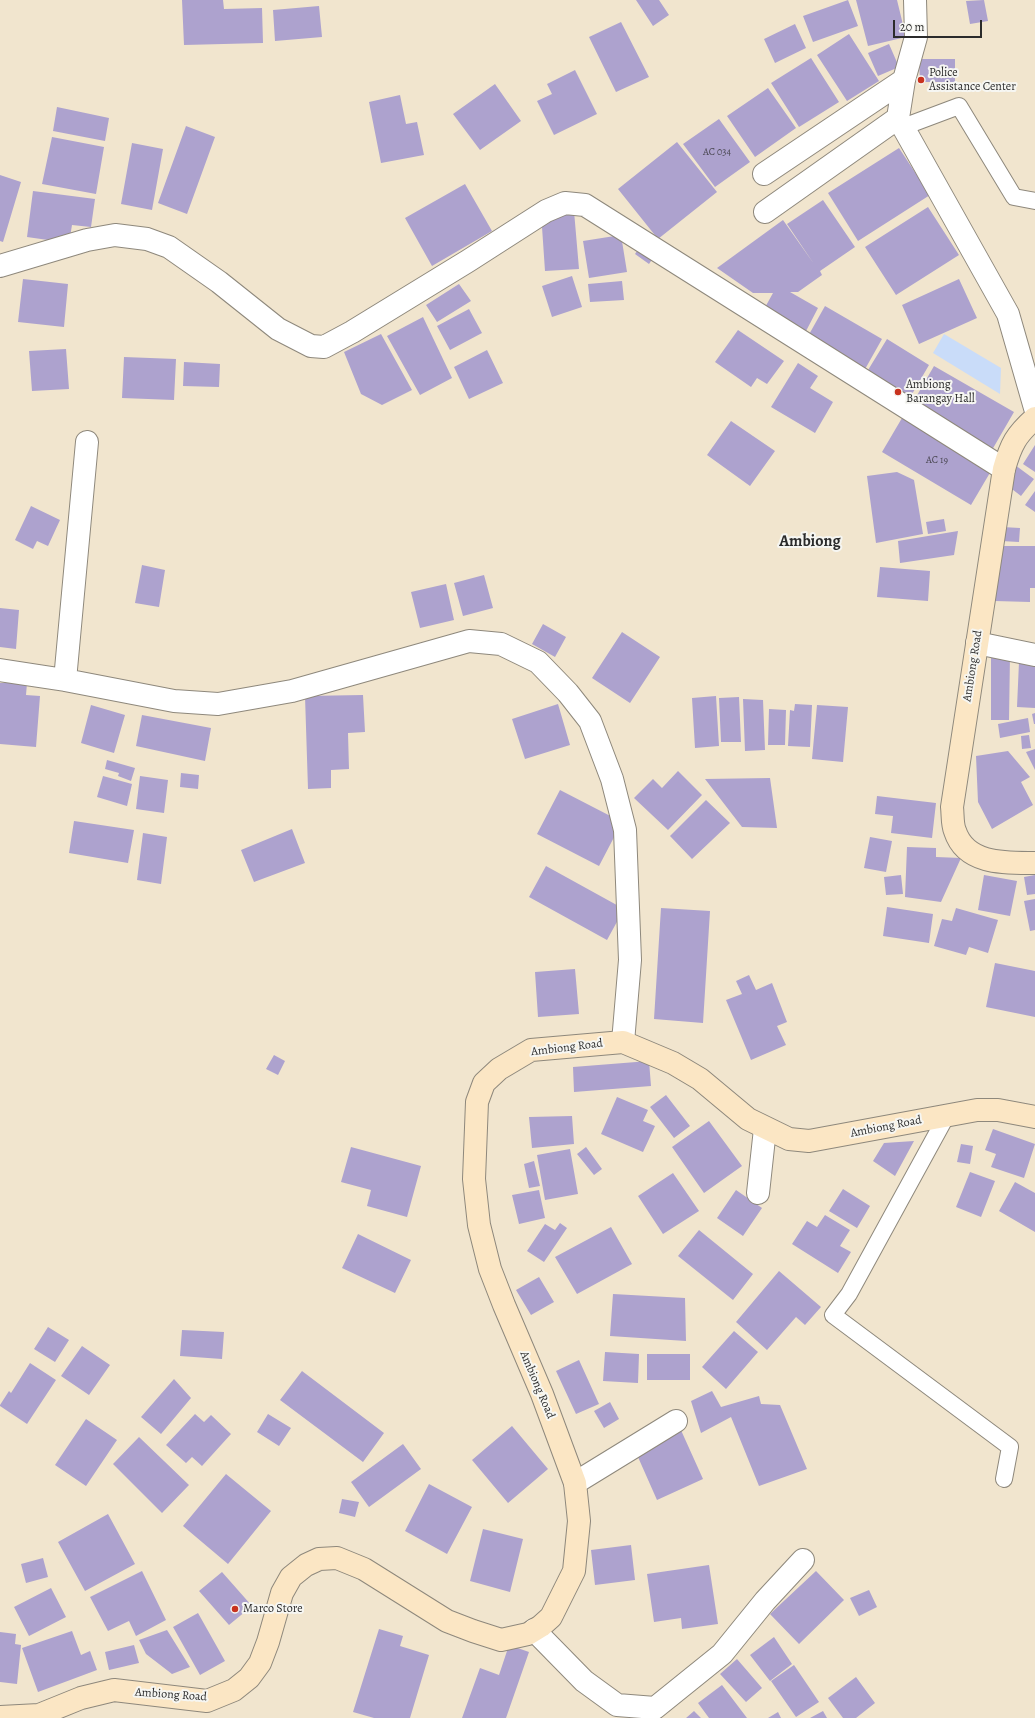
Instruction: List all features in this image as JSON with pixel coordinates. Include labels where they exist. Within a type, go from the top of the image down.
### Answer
[{"type":"main road","name":"Ambiong Road","points":[[1035,418],[1023,429],[1010,448],[1004,469],[952,807],[954,831],[961,845],[978,857],[997,863],[1035,863]]},
{"type":"main road","name":"Ambiong Road","points":[[0,1717],[38,1716],[81,1698],[114,1690],[207,1701],[234,1690],[249,1678],[260,1662],[268,1642],[282,1593],[291,1577],[306,1565],[319,1559],[337,1558],[364,1569],[448,1621],[473,1632],[501,1640],[528,1634],[551,1617],[574,1571],[579,1521],[575,1483],[542,1394],[490,1269],[479,1225],[474,1179],[477,1102],[484,1083],[490,1076],[513,1060],[531,1050],[622,1042],[673,1063],[700,1079],[748,1119],[789,1139],[809,1141],[978,1110],[998,1110],[1035,1117]]},
{"type":"street","points":[[915,0],[916,38],[904,80],[901,122],[1008,314],[1035,408]]},
{"type":"street","points":[[764,174],[904,80]]},
{"type":"street","points":[[765,212],[901,122]]},
{"type":"street","points":[[0,266],[87,240],[115,235],[147,239],[169,247],[219,282],[278,329],[311,346],[324,347],[352,332],[468,261],[546,210],[566,203],[585,205],[1004,469]]},
{"type":"street","points":[[65,680],[87,442]]},
{"type":"street","points":[[0,670],[65,680],[174,701],[218,704],[292,691],[470,641],[501,644],[538,662],[568,693],[590,721],[612,779],[625,830],[630,960],[622,1042]]},
{"type":"street","points":[[977,643],[1035,655]]},
{"type":"street","points":[[758,1193],[766,1128]]},
{"type":"street","points":[[575,1483],[676,1421]]},
{"type":"street","points":[[534,1630],[584,1681],[617,1705],[655,1708],[722,1654],[765,1601],[803,1560]]},
{"type":"lane","points":[[901,122],[958,106],[1014,197],[1035,201]]},
{"type":"lane","points":[[947,1116],[849,1294],[833,1315],[1010,1446],[1004,1479]]},
{"type":"shaded area","points":[[944,334],[1001,368],[1000,394],[933,353]]},
{"type":"building","points":[[182,0],[223,0],[224,9],[262,8],[263,43],[184,45]]},
{"type":"building","points":[[636,0],[659,0],[669,15],[653,26]]},
{"type":"building","points":[[848,0],[858,26],[813,42],[803,16]]},
{"type":"building","points":[[856,0],[897,0],[906,37],[868,46]]},
{"type":"building","points":[[984,0],[988,21],[970,24],[966,1]]},
{"type":"building","points":[[319,6],[322,37],[275,41],[273,10]]},
{"type":"building","points":[[621,22],[649,77],[616,92],[589,37]]},
{"type":"building","points":[[795,24],[806,48],[775,63],[764,39]]},
{"type":"building","points":[[849,34],[879,81],[847,101],[817,55]]},
{"type":"building","points":[[889,44],[899,67],[878,76],[868,53]]},
{"type":"building","points":[[811,58],[839,102],[799,127],[771,83]]},
{"type":"building","points":[[919,59],[955,59],[955,82],[920,82]]},
{"type":"building","points":[[575,70],[597,114],[554,135],[537,101],[552,94],[547,84]]},
{"type":"building","points":[[495,84],[521,121],[480,150],[453,114]]},
{"type":"building","points":[[768,88],[796,128],[755,157],[727,116]]},
{"type":"building","points":[[400,95],[406,124],[417,122],[424,155],[381,163],[369,102]]},
{"type":"building","points":[[57,107],[109,118],[105,141],[53,131]]},
{"type":"building","points":[[719,119],[750,162],[715,187],[683,144]]},
{"type":"building","points":[[186,126],[215,137],[187,214],[158,203]]},
{"type":"building","points":[[52,137],[104,147],[96,194],[42,184]]},
{"type":"building","points":[[677,142],[717,192],[658,239],[618,189]]},
{"type":"building","points":[[132,143],[163,149],[152,210],[121,204]]},
{"type":"building","points":[[899,148],[930,195],[858,241],[828,193]]},
{"type":"building","points":[[0,175],[21,182],[3,242],[0,241]]},
{"type":"building","points":[[465,184],[492,231],[432,266],[405,218]]},
{"type":"building","points":[[33,191],[95,199],[91,227],[72,225],[69,243],[27,237]]},
{"type":"building","points":[[823,200],[855,247],[820,271],[822,275],[798,292],[790,292],[818,308],[805,333],[763,311],[773,293],[753,293],[717,268],[783,220],[814,264],[787,224]]},
{"type":"building","points":[[928,207],[959,255],[896,295],[865,247]]},
{"type":"building","points":[[574,211],[579,269],[545,271],[542,227],[560,213]]},
{"type":"building","points":[[621,235],[627,272],[589,278],[583,241]]},
{"type":"building","points":[[641,245],[655,255],[649,264],[635,254]]},
{"type":"building","points":[[572,276],[582,307],[552,317],[542,286]]},
{"type":"building","points":[[23,279],[68,284],[64,327],[18,322]]},
{"type":"building","points":[[959,279],[977,318],[919,344],[902,305]]},
{"type":"building","points":[[622,281],[624,300],[590,302],[588,284]]},
{"type":"building","points":[[459,284],[471,301],[437,322],[426,305]]},
{"type":"building","points":[[825,306],[882,339],[864,371],[807,338]]},
{"type":"building","points":[[469,309],[482,333],[450,350],[437,326]]},
{"type":"building","points":[[423,317],[452,378],[420,395],[387,336]]},
{"type":"building","points":[[738,330],[784,361],[767,384],[757,378],[751,387],[715,362]]},
{"type":"building","points":[[381,334],[412,390],[382,405],[361,394],[344,352]]},
{"type":"building","points":[[887,339],[929,365],[908,401],[865,375]]},
{"type":"building","points":[[66,349],[69,389],[32,391],[29,351]]},
{"type":"building","points":[[487,350],[503,383],[469,399],[454,367]]},
{"type":"building","points":[[124,357],[176,359],[174,400],[122,398]]},
{"type":"building","points":[[184,362],[220,364],[219,387],[183,386]]},
{"type":"building","points":[[798,363],[818,376],[810,388],[833,402],[815,433],[771,407]]},
{"type":"building","points":[[934,366],[1014,412],[992,450],[912,404]]},
{"type":"building","points":[[902,418],[991,471],[971,505],[882,452]]},
{"type":"building","points":[[731,421],[775,451],[750,486],[707,455]]},
{"type":"building","points":[[1035,445],[1035,472],[1023,464]]},
{"type":"building","points":[[1015,465],[1034,479],[1021,496],[1008,486]]},
{"type":"building","points":[[897,472],[914,480],[923,534],[876,543],[867,476]]},
{"type":"building","points":[[1035,491],[1035,512],[1025,505]]},
{"type":"building","points":[[31,506],[60,520],[48,546],[37,541],[33,549],[15,540]]},
{"type":"building","points":[[944,519],[946,531],[928,534],[926,522]]},
{"type":"building","points":[[1002,527],[1020,528],[1019,542],[1001,541]]},
{"type":"building","points":[[958,531],[954,555],[900,563],[898,541]]},
{"type":"building","points":[[995,546],[1035,546],[1035,588],[1030,588],[1030,602],[995,601]]},
{"type":"building","points":[[142,565],[165,570],[159,607],[135,603]]},
{"type":"building","points":[[880,567],[930,571],[928,601],[877,597]]},
{"type":"building","points":[[484,575],[493,608],[463,616],[454,583]]},
{"type":"building","points":[[446,584],[454,620],[420,628],[411,592]]},
{"type":"building","points":[[0,608],[19,610],[16,649],[0,647]]},
{"type":"building","points":[[543,624],[566,637],[555,657],[532,644]]},
{"type":"building","points":[[622,632],[660,657],[630,703],[592,678]]},
{"type":"building","points":[[991,654],[1010,655],[1009,720],[991,720]]},
{"type":"building","points":[[1019,662],[1035,662],[1035,708],[1017,707]]},
{"type":"building","points":[[0,683],[27,683],[26,695],[40,696],[36,747],[0,744]]},
{"type":"building","points":[[363,695],[365,732],[348,733],[349,769],[331,770],[331,788],[308,789],[305,696]]},
{"type":"building","points":[[716,696],[719,746],[695,748],[692,698]]},
{"type":"building","points":[[739,697],[741,742],[721,742],[719,698]]},
{"type":"building","points":[[743,699],[763,700],[765,750],[745,751]]},
{"type":"building","points":[[558,704],[570,745],[525,759],[512,719]]},
{"type":"building","points":[[795,704],[812,705],[810,747],[788,746],[790,710],[794,711]]},
{"type":"building","points":[[91,705],[125,715],[114,753],[81,743]]},
{"type":"building","points":[[817,705],[848,707],[843,762],[812,759]]},
{"type":"building","points":[[769,709],[786,710],[785,745],[768,745]]},
{"type":"building","points":[[1035,713],[1035,724],[1034,724],[1032,714]]},
{"type":"building","points":[[142,715],[211,728],[205,761],[136,746]]},
{"type":"building","points":[[1028,718],[1030,732],[1000,738],[998,724]]},
{"type":"building","points":[[1029,735],[1031,748],[1022,749],[1021,736]]},
{"type":"building","points":[[1035,749],[1035,770],[1026,752]]},
{"type":"building","points":[[1008,751],[1030,777],[1021,782],[1033,805],[992,829],[978,802],[976,756]]},
{"type":"building","points":[[107,760],[135,768],[131,781],[118,776],[119,773],[105,769]]},
{"type":"building","points":[[678,771],[702,795],[668,830],[634,798],[653,779],[662,788]]},
{"type":"building","points":[[181,773],[199,775],[198,789],[180,787]]},
{"type":"building","points":[[103,776],[132,784],[127,806],[97,797]]},
{"type":"building","points":[[140,776],[168,780],[164,813],[136,809]]},
{"type":"building","points":[[770,778],[777,828],[742,827],[705,779]]},
{"type":"building","points":[[560,790],[622,822],[599,866],[537,834]]},
{"type":"building","points":[[877,796],[936,803],[932,838],[891,833],[893,816],[875,814]]},
{"type":"building","points":[[706,800],[730,823],[692,859],[670,836]]},
{"type":"building","points":[[74,821],[134,830],[128,863],[69,853]]},
{"type":"building","points":[[292,829],[305,863],[254,882],[241,850]]},
{"type":"building","points":[[143,833],[167,837],[161,884],[137,880]]},
{"type":"building","points":[[870,837],[892,841],[886,872],[864,868]]},
{"type":"building","points":[[907,847],[936,848],[936,857],[961,858],[941,902],[905,897]]},
{"type":"building","points":[[546,866],[624,909],[607,940],[529,897]]},
{"type":"building","points":[[901,875],[903,894],[886,895],[884,877]]},
{"type":"building","points":[[984,875],[1017,881],[1010,916],[978,910]]},
{"type":"building","points":[[1035,875],[1035,894],[1027,895],[1024,877]]},
{"type":"building","points":[[1035,899],[1035,930],[1030,931],[1024,901]]},
{"type":"building","points":[[887,907],[933,914],[929,943],[883,936]]},
{"type":"building","points":[[661,908],[710,911],[703,1023],[654,1019]]},
{"type":"building","points":[[956,908],[998,920],[988,953],[969,947],[966,955],[934,946],[942,919],[952,921]]},
{"type":"building","points":[[995,963],[1035,971],[1035,1017],[986,1007]]},
{"type":"building","points":[[575,969],[579,1014],[538,1017],[535,972]]},
{"type":"building","points":[[749,975],[756,990],[772,983],[787,1022],[777,1026],[786,1045],[751,1060],[726,1000],[742,994],[736,981]]},
{"type":"building","points":[[274,1055],[285,1061],[278,1075],[266,1069]]},
{"type":"building","points":[[649,1061],[651,1086],[574,1092],[573,1067]]},
{"type":"building","points":[[666,1095],[690,1126],[674,1138],[650,1107]]},
{"type":"building","points":[[617,1097],[648,1110],[643,1121],[655,1126],[643,1152],[601,1134]]},
{"type":"building","points":[[572,1116],[574,1144],[532,1148],[529,1117]]},
{"type":"building","points":[[709,1121],[742,1166],[704,1193],[672,1147]]},
{"type":"building","points":[[993,1129],[1035,1144],[1024,1178],[991,1167],[996,1154],[985,1150]]},
{"type":"building","points":[[914,1141],[895,1176],[873,1161],[884,1143]]},
{"type":"building","points":[[961,1144],[973,1146],[970,1164],[957,1162]]},
{"type":"building","points":[[351,1147],[421,1166],[407,1217],[367,1206],[371,1190],[341,1182]]},
{"type":"building","points":[[586,1147],[602,1169],[594,1175],[577,1154]]},
{"type":"building","points":[[570,1149],[578,1194],[545,1200],[537,1155]]},
{"type":"building","points":[[534,1161],[540,1186],[529,1188],[524,1164]]},
{"type":"building","points":[[970,1172],[995,1181],[981,1217],[956,1207]]},
{"type":"building","points":[[673,1173],[699,1211],[663,1234],[638,1196]]},
{"type":"building","points":[[1015,1182],[1035,1193],[1035,1232],[999,1211]]},
{"type":"building","points":[[843,1189],[870,1206],[857,1228],[829,1211]]},
{"type":"building","points":[[539,1190],[545,1218],[519,1224],[512,1195]]},
{"type":"building","points":[[736,1190],[762,1208],[743,1236],[717,1218]]},
{"type":"building","points":[[825,1215],[850,1230],[840,1246],[851,1252],[838,1273],[792,1244],[807,1221],[817,1227]]},
{"type":"building","points":[[560,1223],[567,1228],[544,1262],[527,1251],[545,1224],[555,1230]]},
{"type":"building","points":[[611,1227],[632,1264],[577,1294],[555,1257]]},
{"type":"building","points":[[699,1230],[753,1274],[733,1300],[678,1256]]},
{"type":"building","points":[[358,1234],[411,1260],[395,1293],[342,1268]]},
{"type":"building","points":[[779,1271],[821,1307],[805,1325],[796,1317],[767,1350],[736,1322]]},
{"type":"building","points":[[539,1277],[554,1302],[531,1315],[516,1290]]},
{"type":"building","points":[[613,1294],[685,1298],[686,1341],[610,1336]]},
{"type":"building","points":[[48,1327],[69,1340],[55,1362],[34,1349]]},
{"type":"building","points":[[182,1330],[224,1332],[222,1359],[180,1356]]},
{"type":"building","points":[[734,1331],[758,1352],[726,1389],[702,1367]]},
{"type":"building","points":[[82,1346],[110,1365],[89,1395],[61,1376]]},
{"type":"building","points":[[605,1352],[639,1354],[638,1383],[603,1381]]},
{"type":"building","points":[[647,1354],[690,1354],[690,1380],[647,1380]]},
{"type":"building","points":[[579,1360],[599,1404],[576,1414],[556,1371]]},
{"type":"building","points":[[30,1363],[56,1380],[27,1424],[0,1405],[9,1391],[11,1393]]},
{"type":"building","points":[[302,1371],[384,1433],[363,1462],[280,1400]]},
{"type":"building","points":[[174,1379],[191,1398],[161,1434],[141,1417]]},
{"type":"building","points":[[712,1391],[721,1407],[759,1396],[761,1404],[780,1405],[807,1469],[759,1486],[731,1417],[701,1433],[691,1401]]},
{"type":"building","points":[[610,1402],[619,1419],[604,1428],[594,1411]]},
{"type":"building","points":[[195,1414],[204,1422],[211,1415],[231,1434],[202,1466],[192,1457],[186,1463],[166,1445]]},
{"type":"building","points":[[268,1414],[291,1428],[279,1446],[257,1432]]},
{"type":"building","points":[[86,1419],[117,1440],[86,1486],[55,1465]]},
{"type":"building","points":[[512,1426],[548,1469],[508,1503],[472,1460]]},
{"type":"building","points":[[680,1428],[703,1479],[657,1500],[634,1448]]},
{"type":"building","points":[[139,1437],[189,1485],[162,1513],[113,1464]]},
{"type":"building","points":[[403,1444],[421,1469],[369,1507],[351,1482]]},
{"type":"building","points":[[226,1474],[271,1511],[228,1564],[183,1526]]},
{"type":"building","points":[[429,1484],[472,1507],[447,1554],[405,1531]]},
{"type":"building","points":[[342,1499],[359,1502],[355,1517],[339,1513]]},
{"type":"building","points":[[108,1514],[135,1564],[85,1591],[58,1542]]},
{"type":"building","points":[[483,1529],[523,1539],[510,1592],[470,1581]]},
{"type":"building","points":[[631,1545],[635,1580],[595,1585],[591,1550]]},
{"type":"building","points":[[43,1558],[48,1577],[26,1583],[21,1564]]},
{"type":"building","points":[[709,1565],[718,1624],[682,1629],[681,1618],[654,1622],[647,1574]]},
{"type":"building","points":[[142,1571],[166,1620],[136,1636],[129,1621],[108,1631],[90,1597]]},
{"type":"building","points":[[816,1571],[844,1600],[799,1644],[770,1614]]},
{"type":"building","points":[[222,1572],[252,1606],[229,1625],[199,1591]]},
{"type":"building","points":[[51,1588],[66,1617],[29,1636],[14,1607]]},
{"type":"building","points":[[869,1590],[877,1607],[859,1616],[850,1598]]},
{"type":"building","points":[[198,1613],[225,1661],[200,1675],[173,1627]]},
{"type":"building","points":[[379,1629],[403,1636],[400,1646],[429,1655],[410,1718],[374,1718],[353,1712]]},
{"type":"building","points":[[167,1630],[190,1667],[172,1674],[146,1654],[139,1640]]},
{"type":"building","points":[[72,1631],[81,1655],[90,1651],[97,1670],[38,1692],[22,1648]]},
{"type":"building","points":[[0,1632],[16,1634],[15,1644],[21,1645],[17,1684],[0,1682]]},
{"type":"building","points":[[774,1637],[792,1664],[770,1681],[750,1655]]},
{"type":"building","points":[[134,1645],[139,1663],[109,1670],[105,1652]]},
{"type":"building","points":[[509,1645],[529,1652],[506,1718],[462,1718],[480,1668],[499,1675]]},
{"type":"building","points":[[737,1659],[762,1688],[746,1702],[720,1674]]},
{"type":"building","points":[[794,1665],[819,1702],[796,1717],[771,1681]]},
{"type":"building","points":[[856,1677],[875,1703],[856,1718],[843,1718],[828,1698]]},
{"type":"building","points":[[722,1685],[747,1718],[709,1718],[698,1703]]},
{"type":"building","points":[[694,1711],[701,1718],[686,1718]]},
{"type":"building","points":[[823,1711],[827,1718],[810,1718]]},
{"type":"building","points":[[778,1712],[781,1718],[768,1718]]},
{"type":"place","name":"Police Assistance Center","points":[[921,80]]},
{"type":"place","name":"Ambiong Barangay Hall","points":[[898,392]]},
{"type":"place","name":"Marco Store","points":[[235,1609]]},
{"type":"district","name":"Ambiong","points":[[810,542]]}]
